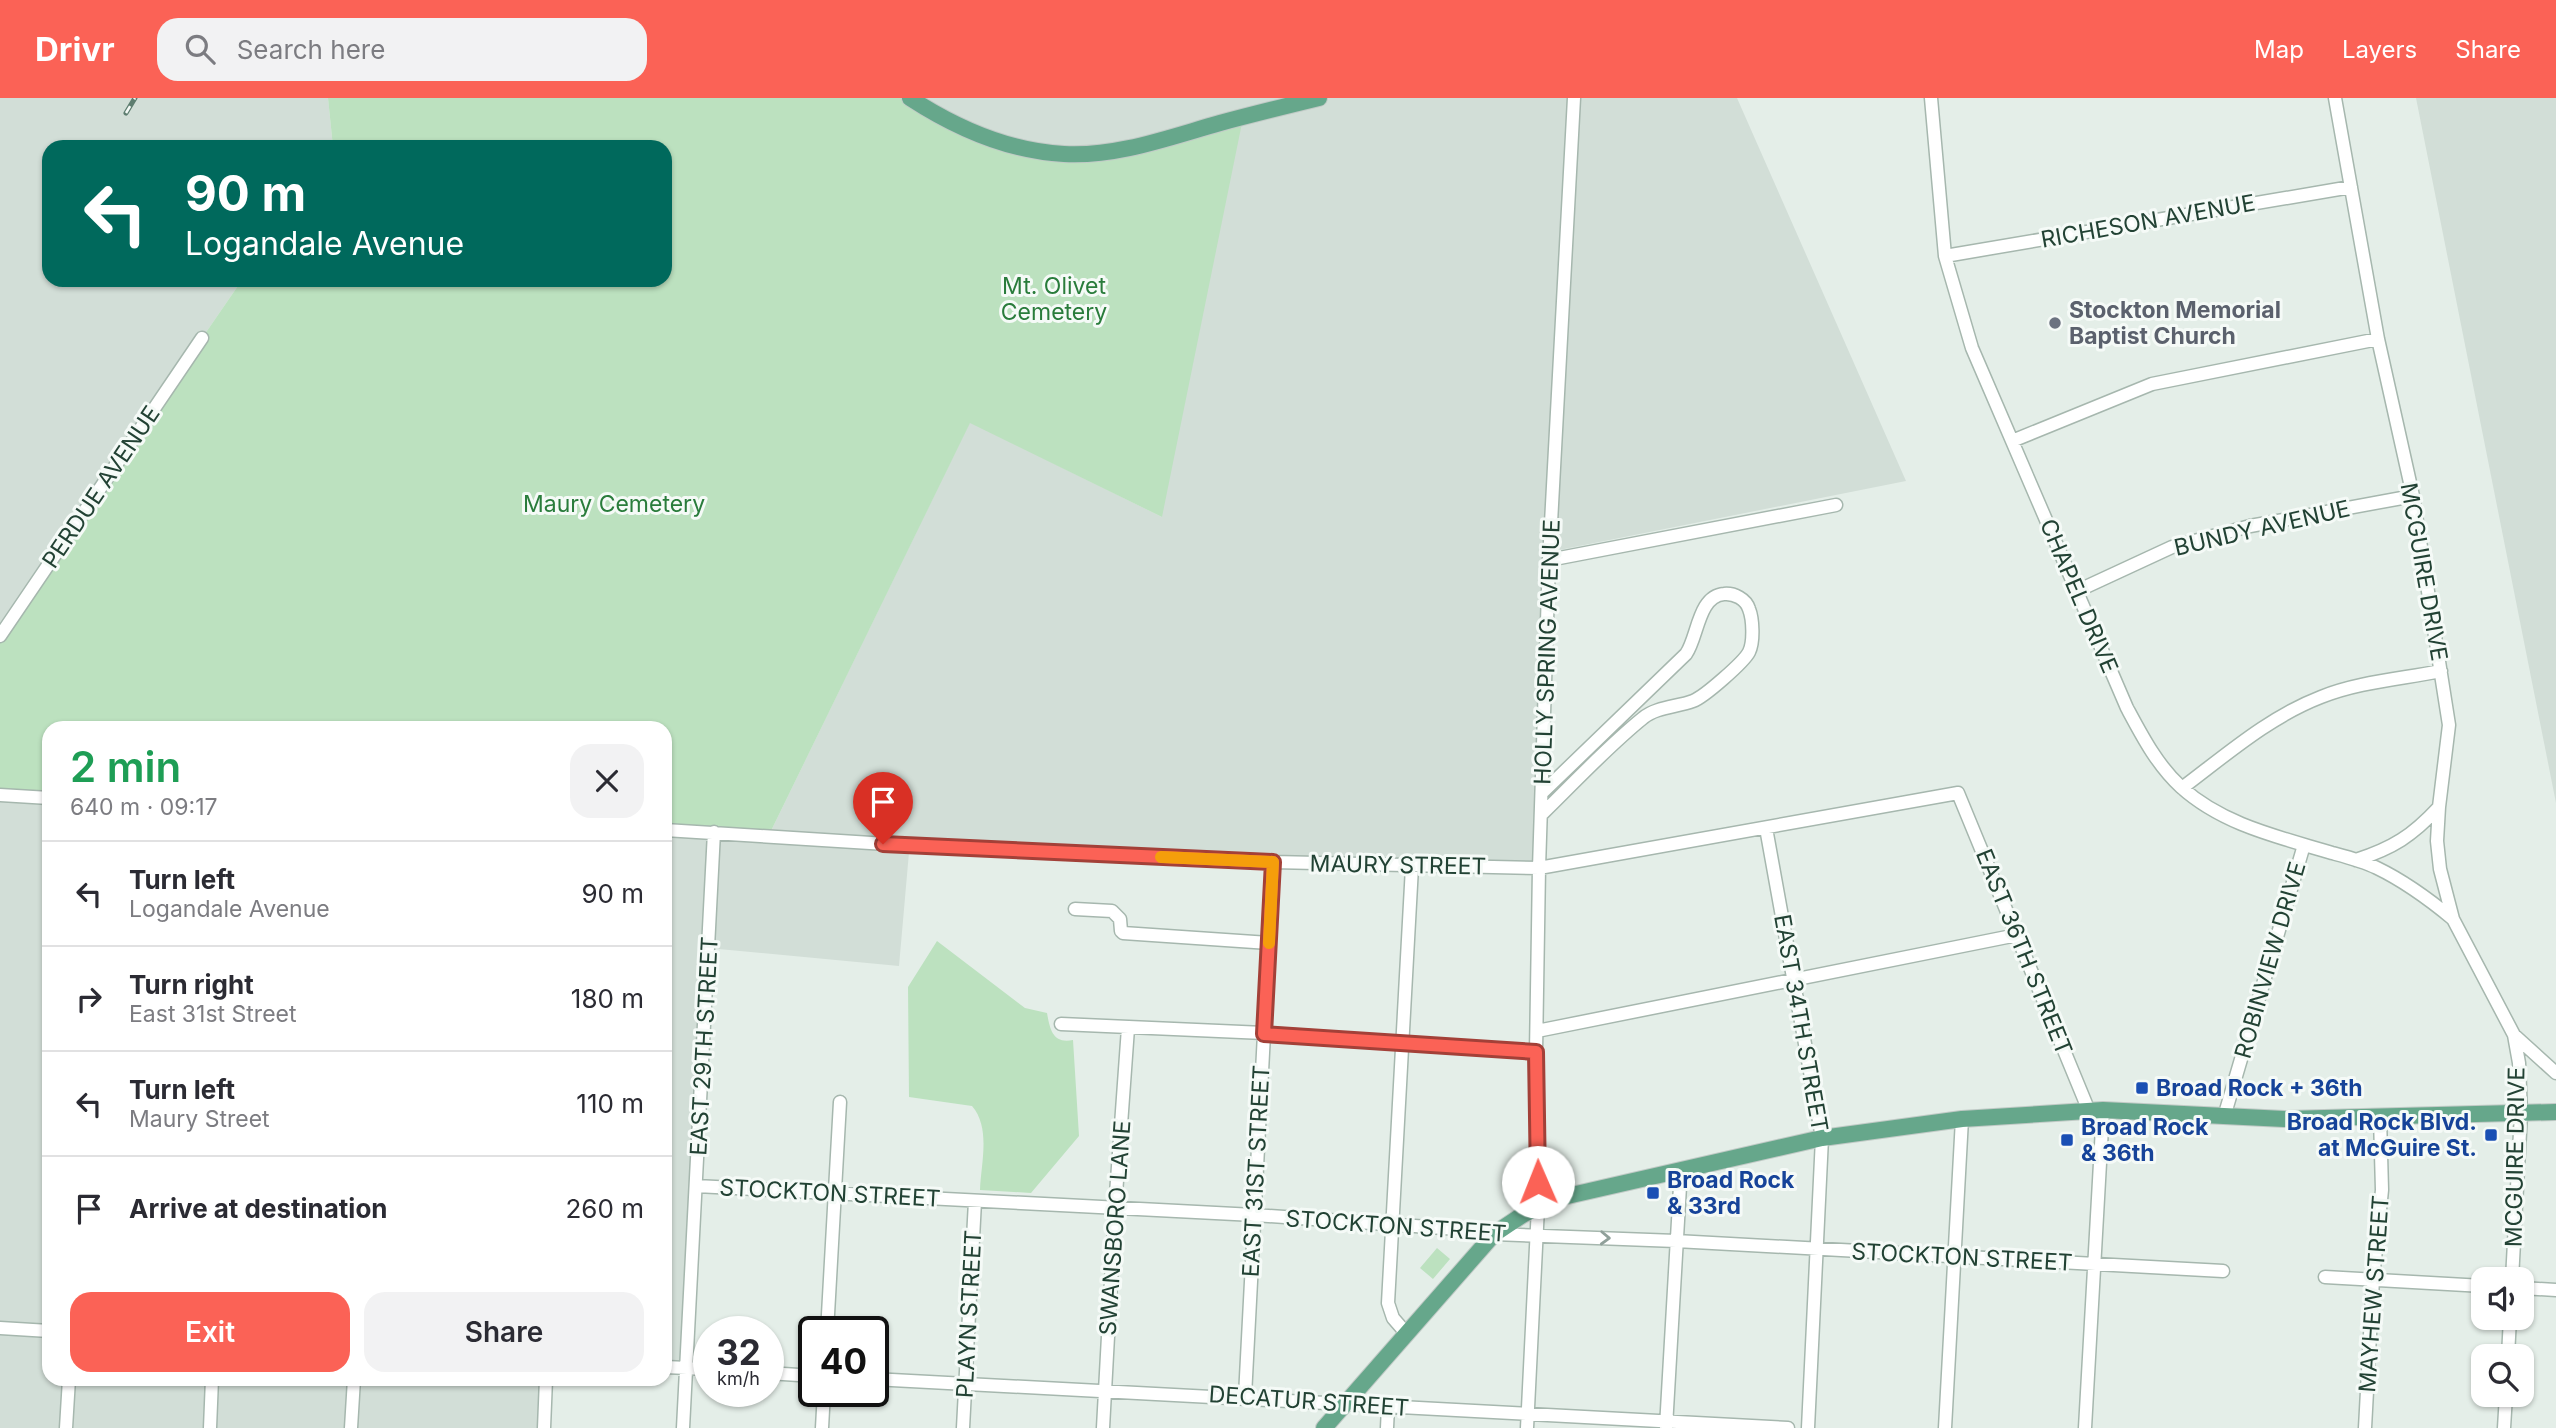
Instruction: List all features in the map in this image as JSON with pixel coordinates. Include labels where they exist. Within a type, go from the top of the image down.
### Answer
[{"type":"main road","points":[[910,98],[931,112],[998,142],[1019,148],[1072,154],[1112,151],[1161,141],[1319,98]]},
{"type":"main road","points":[[1324,1428],[1494,1234],[1514,1219],[1563,1197],[1822,1138],[1962,1119],[2096,1110],[2284,1119],[2556,1112]]},
{"type":"street","name":"HOLLY SPRING AVENUE","points":[[1527,1428],[1538,1207],[1536,1052],[1539,868],[1549,560],[1574,98]]},
{"type":"street","name":"CHAPEL DRIVE","points":[[1932,98],[1945,256],[1972,348],[2127,708],[2158,762],[2182,788],[2234,821],[2377,868],[2430,900],[2453,919]]},
{"type":"street","name":"MCGUIRE DRIVE","points":[[2335,98],[2378,339],[2413,496],[2449,725],[2439,807],[2437,841],[2440,869],[2453,919],[2514,1035],[2521,1087],[2521,1114],[2513,1267]]},
{"type":"street","name":"RICHESON AVENUE","points":[[1945,256],[2351,187]]},
{"type":"street","name":"PERDUE AVENUE","points":[[0,636],[202,338]]},
{"type":"street","points":[[2012,442],[2152,384],[2378,339]]},
{"type":"street","name":"BUNDY AVENUE","points":[[2077,591],[2172,547],[2250,526],[2413,496]]},
{"type":"street","points":[[1549,560],[1836,505]]},
{"type":"street","points":[[1542,814],[1641,719],[1655,711],[1696,700],[1745,657],[1751,646],[1750,611],[1746,603],[1732,594],[1725,593],[1711,599],[1703,610],[1693,643],[1686,654],[1543,792]]},
{"type":"street","points":[[2182,788],[2261,729],[2302,705],[2348,689],[2441,671]]},
{"type":"street","name":"MAURY STREET","points":[[672,830],[933,847],[1273,862],[1539,868],[1958,793]]},
{"type":"street","name":"EAST 36TH STREET","points":[[1958,793],[2017,935],[2096,1110],[2094,1264],[2085,1428]]},
{"type":"street","points":[[0,796],[42,798]]},
{"type":"street","points":[[2356,860],[2385,851],[2402,841],[2439,807]]},
{"type":"street","name":"EAST 34TH STREET","points":[[1766,828],[1822,1138],[1808,1428]]},
{"type":"street","name":"EAST 29TH STREET","points":[[684,1428],[714,832]]},
{"type":"street","name":"ROBINVIEW DRIVE","points":[[2224,1116],[2304,845]]},
{"type":"street","name":"EAST 31ST STREET","points":[[1245,1396],[1273,862]]},
{"type":"street","points":[[1406,1333],[1393,1318],[1388,1303],[1412,867]]},
{"type":"street","points":[[1074,909],[1112,911],[1120,919],[1121,932],[1124,933],[1269,943]]},
{"type":"street","points":[[1537,1031],[2017,935]]},
{"type":"street","points":[[1061,1024],[1536,1052]]},
{"type":"street","name":"SWANSBORO LANE","points":[[1102,1428],[1128,1028]]},
{"type":"street","name":"MCGUIRE DRIVE","points":[[2514,1035],[2556,1073]]},
{"type":"street","points":[[828,1316],[840,1102]]},
{"type":"street","name":"MAYHEW STREET","points":[[2365,1428],[2372,1279],[2382,1190],[2381,1117]]},
{"type":"street","points":[[1945,1428],[1962,1119]]},
{"type":"street","points":[[1666,1425],[1681,1169]]},
{"type":"street","name":"STOCKTON STREET","points":[[696,1186],[1254,1215],[1458,1229],[1494,1234],[1676,1241],[2223,1271]]},
{"type":"street","name":"PLAYN STREET","points":[[962,1428],[975,1201]]},
{"type":"street","points":[[2325,1277],[2471,1285]]},
{"type":"street","points":[[2534,1289],[2556,1290]]},
{"type":"street","points":[[0,1328],[42,1331]]},
{"type":"street","points":[[672,1367],[693,1368]]},
{"type":"street","name":"DECATUR STREET","points":[[889,1380],[1245,1396],[1527,1413],[1666,1425],[1787,1428]]},
{"type":"street","points":[[66,1428],[69,1386]]},
{"type":"street","points":[[210,1428],[212,1386]]},
{"type":"street","points":[[351,1428],[354,1386]]},
{"type":"street","points":[[544,1428],[546,1386]]},
{"type":"street","points":[[1387,1428],[1388,1406]]},
{"type":"street","points":[[822,1428],[823,1407]]},
{"type":"street","points":[[2504,1428],[2505,1407]]},
{"type":"shaded area","points":[[0,98],[328,98],[332,140],[42,140],[42,287],[237,287],[0,632]]},
{"type":"shaded area","points":[[912,98],[1737,98],[1906,481],[1549,552],[1541,869],[910,841],[899,966],[708,948],[687,1366],[672,1365],[672,830],[769,835],[970,422],[1162,517],[1066,152],[1019,143]]},
{"type":"shaded area","points":[[2416,98],[2556,98],[2556,803]]},
{"type":"shaded area","points":[[0,794],[42,797],[42,1386],[548,1386],[545,1428],[0,1428]]},
{"type":"green space","name":"Maury Cemetery","points":[[328,98],[912,98],[972,129],[1066,152],[1243,118],[1162,517],[970,423],[769,835],[672,830],[672,721],[42,721],[42,797],[0,794],[0,632],[237,287],[672,287],[672,140],[332,140]]},
{"type":"green space","points":[[937,941],[1025,1008],[1047,1013],[1051,1030],[1057,1038],[1073,1040],[1079,1136],[1031,1193],[980,1190],[983,1135],[978,1115],[972,1106],[909,1097],[908,987]]},
{"type":"green space","points":[[1437,1248],[1450,1259],[1433,1279],[1420,1268]]},
{"type":"railway","points":[[126,113],[135,98]]},
{"type":"slow traffic","points":[[1161,857],[1273,862],[1269,943]]},
{"type":"place","name":"Stockton Memorial Baptist Church","points":[[2055,323]]},
{"type":"place","name":"Broad Rock + 36th","points":[[2142,1088]]},
{"type":"place","name":"Broad Rock Blvd. at McGuire St.","points":[[2491,1135]]},
{"type":"place","name":"Broad Rock & 36th","points":[[2067,1140]]},
{"type":"place","name":"Broad Rock & 33rd","points":[[1653,1193]]},
{"type":"route","points":[[883,844],[1273,862],[1264,1034],[1536,1052],[1538,1182]]},
{"type":"park label","name":"Mt. Olivet Cemetery","points":[[1054,299]]}]
